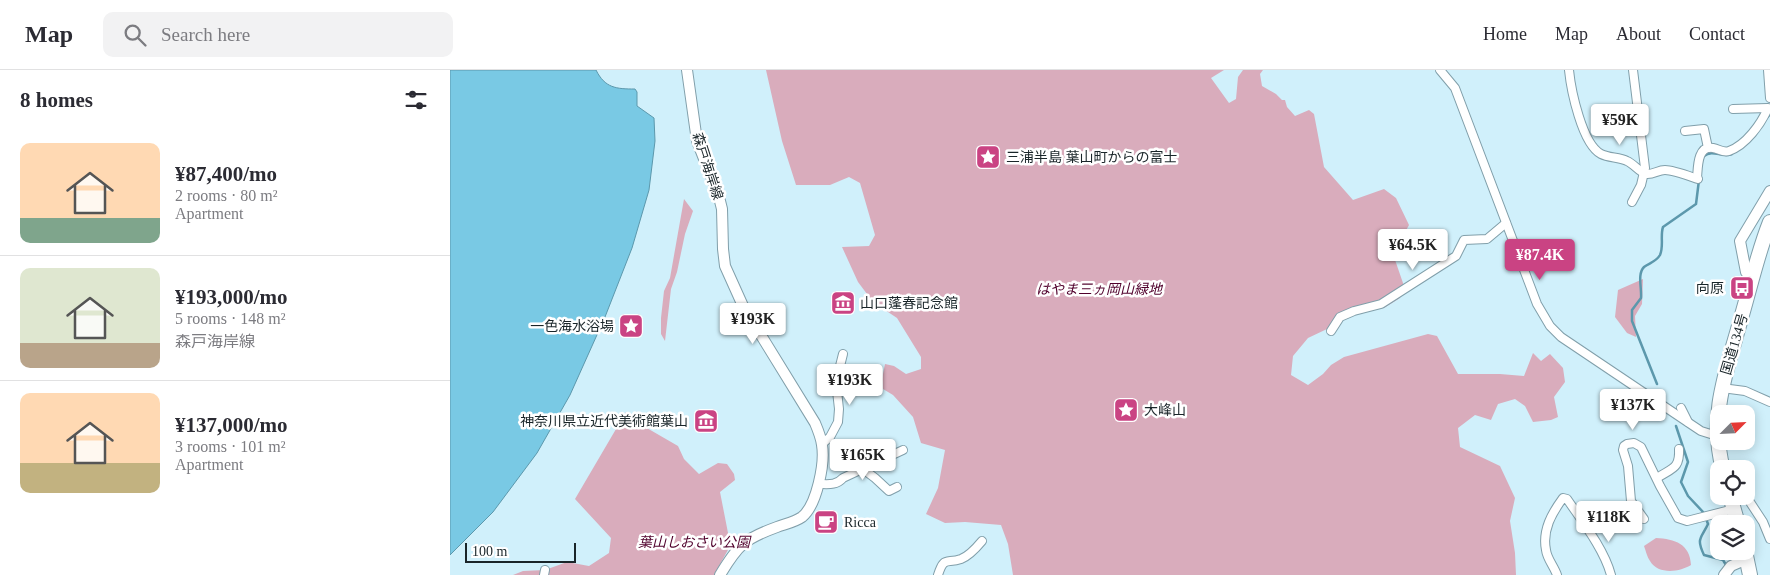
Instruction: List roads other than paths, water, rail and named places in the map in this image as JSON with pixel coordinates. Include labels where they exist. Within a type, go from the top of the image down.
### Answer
[{"type":"highway","name":"国道134号","points":[[1719,405],[1752,280],[1770,222]]},
{"type":"highway","points":[[1747,560],[1750,575]]},
{"type":"main road","name":"森戸海岸線","points":[[686,70],[697,142],[722,208],[722,249],[725,266],[743,306],[815,423],[822,444],[822,463],[818,484],[812,505],[806,513],[793,521],[748,539],[733,554],[720,575]]},
{"type":"main road","points":[[1752,280],[1746,272],[1740,241],[1770,191]]},
{"type":"main road","points":[[1724,575],[1739,560]]},
{"type":"street","points":[[1440,70],[1455,88],[1537,304],[1550,326],[1561,337],[1701,431],[1710,434]]},
{"type":"street","points":[[1569,70],[1572,91],[1589,141],[1603,155],[1628,161],[1644,174],[1652,174],[1664,170],[1698,179],[1699,158],[1708,148]]},
{"type":"street","points":[[1632,202],[1641,185],[1645,168],[1633,70]]},
{"type":"street","points":[[1768,70],[1770,98]]},
{"type":"street","points":[[1708,148],[1725,152],[1732,149],[1750,136],[1769,108],[1733,109]]},
{"type":"street","points":[[1685,131],[1704,129],[1708,148]]},
{"type":"street","points":[[1330,331],[1340,317],[1381,304],[1456,256],[1464,240],[1487,239],[1506,223]]},
{"type":"street","points":[[822,444],[830,436],[838,422],[839,409],[836,382],[844,354]]},
{"type":"street","points":[[1722,388],[1745,391],[1770,402]]},
{"type":"street","points":[[1681,408],[1689,423]]},
{"type":"street","points":[[1644,520],[1631,501],[1628,466],[1623,450],[1624,446],[1634,442],[1641,447],[1678,518],[1687,521],[1705,516],[1726,505]]},
{"type":"street","points":[[818,484],[839,482],[843,478],[903,450]]},
{"type":"street","points":[[1657,478],[1677,465],[1680,460],[1679,450]]},
{"type":"street","points":[[863,469],[889,491],[897,487]]},
{"type":"street","points":[[1557,575],[1546,550],[1545,538],[1546,526],[1563,498],[1567,499],[1583,522],[1608,564],[1611,575]]},
{"type":"street","points":[[1752,505],[1764,522],[1770,539]]},
{"type":"street","points":[[938,575],[942,564],[946,561],[965,557],[982,541]]},
{"type":"water","points":[[450,70],[596,70],[607,84],[622,89],[635,89],[637,92],[637,106],[654,118],[655,141],[649,190],[632,248],[605,317],[570,395],[537,453],[493,512],[450,555]]},
{"type":"waterway","points":[[1765,120],[1770,114]]},
{"type":"waterway","points":[[1704,156],[1711,153],[1732,154]]},
{"type":"waterway","points":[[1657,384],[1632,321],[1632,310],[1641,298],[1640,278],[1642,270],[1660,255],[1663,227],[1696,204],[1699,180]]},
{"type":"waterway","points":[[1676,426],[1688,462],[1681,482],[1688,496],[1704,513],[1708,524],[1700,539],[1700,545],[1704,555],[1723,560],[1726,565]]},
{"type":"place","name":"三浦半島 葉山町からの富士","points":[[988,157]]},
{"type":"place","name":"向原","points":[[1742,288]]},
{"type":"place","name":"山口蓬春記念館","points":[[843,303]]},
{"type":"place","name":"一色海水浴場","points":[[631,326]]},
{"type":"place","name":"大峰山","points":[[1126,410]]},
{"type":"place","name":"神奈川県立近代美術館葉山","points":[[706,421]]},
{"type":"place","name":"Ricca","points":[[826,522]]},
{"type":"park label","name":"はやま三ヵ岡山緑地","points":[[1099,289]]},
{"type":"park label","name":"葉山しおさい公園","points":[[694,542]]}]
